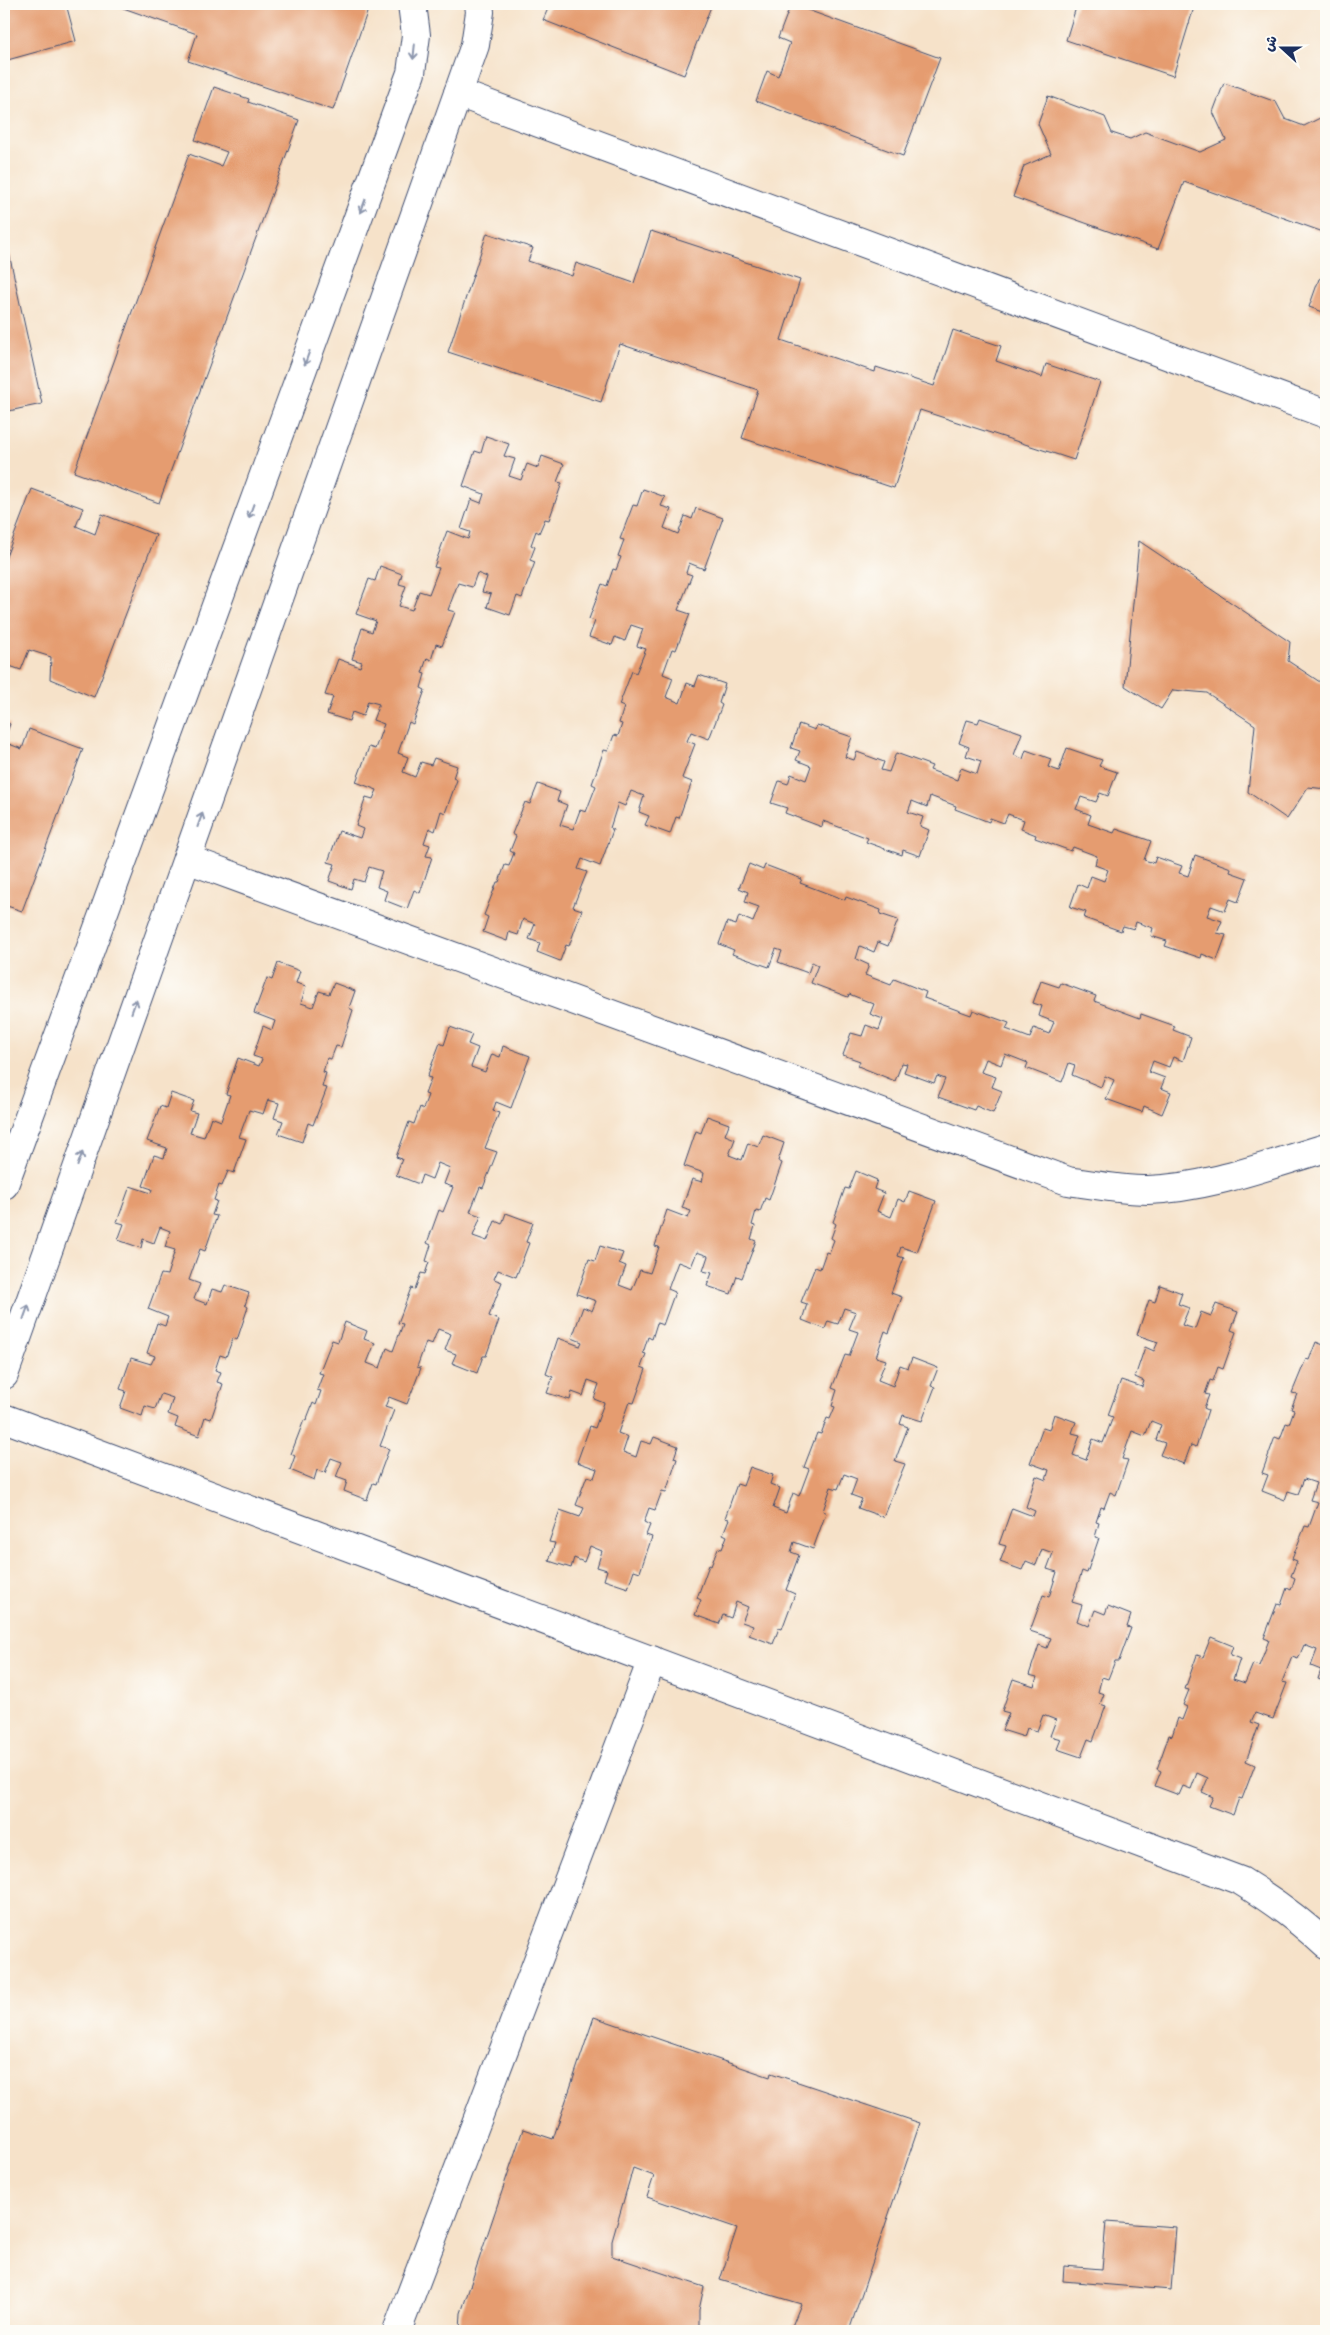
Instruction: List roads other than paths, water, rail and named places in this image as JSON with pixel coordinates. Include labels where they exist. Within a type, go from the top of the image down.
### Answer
[{"type":"street","points":[[4,1185],[411,73],[416,35],[412,4]]},
{"type":"street","points":[[4,1375],[475,45],[480,12],[479,4]]},
{"type":"street","points":[[458,93],[1326,414]]},
{"type":"street","points":[[186,859],[1068,1180],[1110,1188],[1148,1190],[1184,1187],[1221,1180],[1326,1148]]},
{"type":"street","points":[[4,1418],[1241,1881],[1272,1899],[1302,1921],[1326,1945]]},
{"type":"street","points":[[397,2331],[652,1660]]}]
